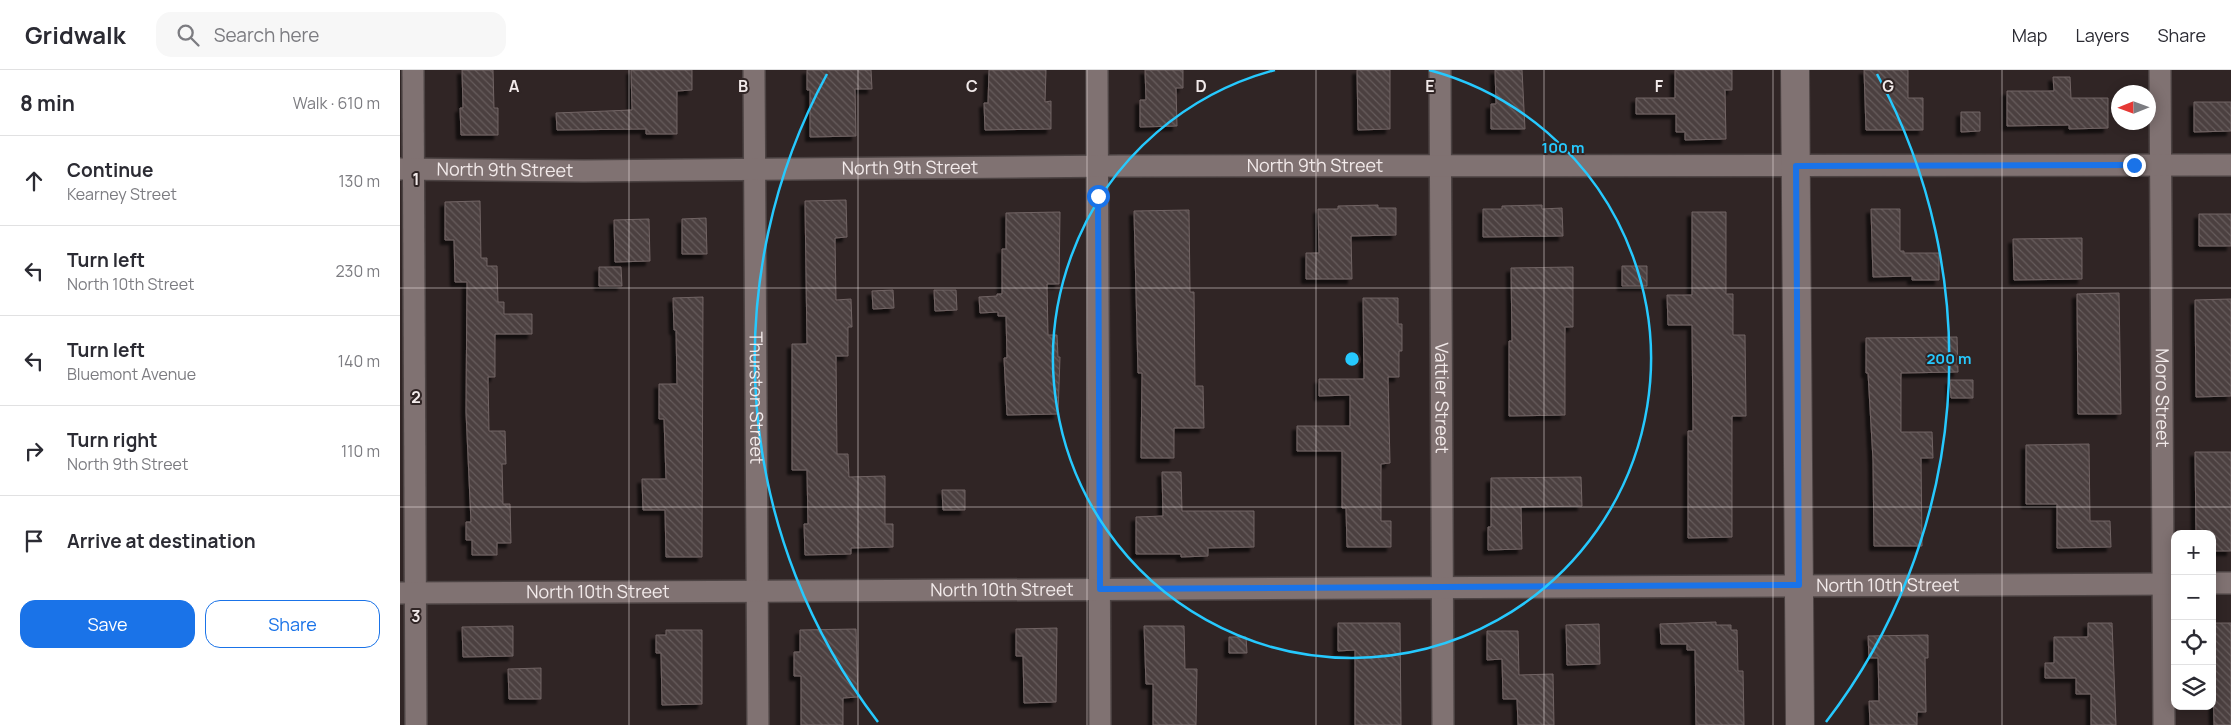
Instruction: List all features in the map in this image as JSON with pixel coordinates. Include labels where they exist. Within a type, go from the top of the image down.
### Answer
[{"type":"main road","points":[[1795,70],[1800,725]]},
{"type":"street","points":[[414,70],[407,169],[408,593],[416,725]]},
{"type":"street","name":"Thurston Street","points":[[754,70],[758,725]]},
{"type":"street","points":[[1097,70],[1100,725]]},
{"type":"street","name":"Vattier Street","points":[[1440,70],[1443,725]]},
{"type":"street","name":"Moro Street","points":[[2160,70],[2169,584],[2164,725]]},
{"type":"street","name":"North 9th Street","points":[[407,169],[584,171],[1098,166],[2231,165]]},
{"type":"street","points":[[2216,584],[2231,583]]},
{"type":"street","name":"North 10th Street","points":[[408,593],[2169,584]]},
{"type":"building","points":[[462,70],[493,70],[494,108],[498,108],[498,135],[461,135],[460,108],[463,108]]},
{"type":"building","points":[[631,70],[692,70],[692,90],[677,91],[677,134],[646,134],[646,129],[557,130],[556,113],[632,110]]},
{"type":"building","points":[[807,70],[871,70],[872,89],[855,89],[856,136],[810,137],[810,90],[807,90]]},
{"type":"building","points":[[989,70],[1046,70],[1045,102],[1051,101],[1051,129],[985,130],[984,103],[988,103]]},
{"type":"building","points":[[1145,70],[1183,70],[1183,88],[1176,88],[1177,126],[1140,127],[1140,100],[1146,100]]},
{"type":"building","points":[[1357,70],[1390,70],[1390,129],[1358,130]]},
{"type":"building","points":[[1495,70],[1522,70],[1525,129],[1491,129],[1491,104],[1496,104]]},
{"type":"building","points":[[1675,70],[1732,70],[1732,90],[1725,90],[1726,139],[1685,140],[1685,132],[1676,132],[1676,114],[1636,114],[1636,98],[1675,98]]},
{"type":"building","points":[[1864,70],[1908,70],[1908,98],[1923,98],[1923,130],[1866,130]]},
{"type":"building","points":[[2053,77],[2070,77],[2071,98],[2108,98],[2108,128],[2069,129],[2069,125],[2007,126],[2007,91],[2054,91]]},
{"type":"building","points":[[2194,102],[2231,102],[2231,131],[2194,132]]},
{"type":"building","points":[[1961,112],[1980,112],[1980,131],[1961,132]]},
{"type":"building","points":[[846,200],[847,237],[835,238],[836,300],[851,299],[852,327],[848,327],[848,356],[836,356],[837,454],[848,454],[849,477],[885,476],[885,524],[893,524],[893,547],[851,548],[851,554],[805,555],[804,524],[808,524],[807,470],[792,470],[792,344],[807,344],[805,201]]},
{"type":"building","points":[[480,201],[481,258],[487,258],[487,266],[497,266],[498,302],[504,302],[504,314],[532,314],[532,334],[495,334],[495,377],[488,377],[489,431],[505,431],[506,464],[502,464],[503,504],[510,504],[511,543],[497,543],[497,555],[472,555],[472,540],[466,540],[466,522],[471,522],[466,412],[467,282],[455,282],[454,240],[445,240],[445,202]]},
{"type":"building","points":[[1378,205],[1378,208],[1396,208],[1396,235],[1351,236],[1352,279],[1306,279],[1306,253],[1319,253],[1318,209],[1338,209],[1338,206]]},
{"type":"building","points":[[1542,205],[1542,209],[1562,208],[1563,236],[1483,237],[1483,209],[1502,209],[1502,206]]},
{"type":"building","points":[[1871,209],[1900,209],[1900,251],[1904,251],[1904,253],[1939,253],[1939,280],[1912,280],[1912,276],[1873,277]]},
{"type":"building","points":[[1189,210],[1190,292],[1194,292],[1195,386],[1203,386],[1204,428],[1174,428],[1174,458],[1141,458],[1142,373],[1138,373],[1134,211]]},
{"type":"building","points":[[1060,212],[1059,284],[1047,284],[1048,335],[1057,335],[1058,357],[1060,357],[1058,414],[1007,415],[1004,358],[1007,358],[1006,316],[998,316],[998,312],[980,313],[979,297],[1002,294],[1002,249],[1006,249],[1006,213]]},
{"type":"building","points":[[1692,212],[1726,212],[1726,294],[1733,294],[1733,335],[1745,335],[1746,416],[1732,416],[1732,537],[1688,538],[1688,431],[1693,431],[1692,325],[1668,325],[1667,295],[1692,295]]},
{"type":"building","points":[[2199,214],[2231,214],[2231,246],[2199,246]]},
{"type":"building","points":[[706,218],[707,254],[682,254],[682,219]]},
{"type":"building","points":[[649,219],[650,261],[615,262],[614,220]]},
{"type":"building","points":[[2082,238],[2082,279],[2014,280],[2013,239]]},
{"type":"building","points":[[1622,266],[1647,266],[1647,286],[1622,286]]},
{"type":"building","points":[[599,267],[621,267],[622,286],[599,286]]},
{"type":"building","points":[[1573,267],[1573,327],[1565,327],[1565,415],[1509,416],[1509,341],[1512,341],[1511,268]]},
{"type":"building","points":[[893,290],[894,308],[873,309],[872,291]]},
{"type":"building","points":[[934,290],[956,290],[957,310],[935,311]]},
{"type":"building","points":[[2119,293],[2121,414],[2078,414],[2077,294]]},
{"type":"building","points":[[703,297],[702,557],[666,557],[665,510],[643,510],[642,479],[666,479],[664,419],[659,419],[659,384],[677,384],[676,330],[674,330],[673,298]]},
{"type":"building","points":[[1363,298],[1398,298],[1398,324],[1402,324],[1402,351],[1399,351],[1399,377],[1388,377],[1390,463],[1381,464],[1381,521],[1391,521],[1391,547],[1347,547],[1346,508],[1342,508],[1342,451],[1297,451],[1297,426],[1350,426],[1350,395],[1319,396],[1319,379],[1364,379]]},
{"type":"building","points":[[2231,299],[2231,396],[2196,397],[2195,300]]},
{"type":"building","points":[[1957,337],[1958,372],[1901,373],[1901,432],[1932,432],[1933,458],[1921,458],[1922,546],[1874,546],[1873,460],[1868,373],[1866,373],[1866,338]]},
{"type":"building","points":[[1950,380],[1973,380],[1973,398],[1951,398]]},
{"type":"building","points":[[2089,444],[2090,521],[2110,521],[2111,547],[2057,548],[2057,504],[2026,504],[2026,445]]},
{"type":"building","points":[[2195,452],[2231,452],[2231,551],[2216,551],[2216,530],[2196,530]]},
{"type":"building","points":[[1162,472],[1181,472],[1182,511],[1254,511],[1254,547],[1208,548],[1208,556],[1181,557],[1181,554],[1136,554],[1136,517],[1163,516]]},
{"type":"building","points":[[1581,477],[1582,506],[1521,507],[1522,549],[1488,550],[1488,527],[1491,527],[1491,478]]},
{"type":"building","points":[[942,490],[965,490],[965,510],[943,510]]},
{"type":"building","points":[[1716,622],[1716,625],[1731,625],[1731,630],[1737,630],[1738,671],[1743,671],[1744,725],[1696,725],[1695,650],[1687,650],[1687,644],[1661,644],[1660,624]]},
{"type":"building","points":[[1338,623],[1400,623],[1401,725],[1355,725],[1355,650],[1338,651]]},
{"type":"building","points":[[2088,623],[2112,623],[2116,725],[2091,725],[2091,694],[2076,694],[2076,678],[2045,678],[2045,663],[2054,663],[2054,637],[2088,637]]},
{"type":"building","points":[[2216,623],[2231,623],[2231,725],[2214,725],[2214,710],[2216,710]]},
{"type":"building","points":[[1599,624],[1600,664],[1567,665],[1566,625]]},
{"type":"building","points":[[513,626],[513,656],[463,657],[462,627]]},
{"type":"building","points":[[1144,626],[1184,626],[1185,669],[1197,669],[1196,725],[1153,725],[1153,684],[1146,684]]},
{"type":"building","points":[[1057,628],[1056,702],[1024,703],[1023,656],[1016,656],[1016,629]]},
{"type":"building","points":[[856,629],[858,697],[843,698],[843,725],[801,725],[801,676],[794,676],[794,652],[800,652],[800,630]]},
{"type":"building","points":[[666,630],[702,630],[702,704],[662,705],[661,653],[656,653],[656,635],[666,635]]},
{"type":"building","points":[[1487,631],[1518,631],[1519,675],[1553,674],[1554,725],[1518,725],[1517,699],[1503,699],[1502,659],[1487,660]]},
{"type":"building","points":[[1928,635],[1928,658],[1925,658],[1926,712],[1917,712],[1917,725],[1870,725],[1869,701],[1879,701],[1878,658],[1869,658],[1868,636]]},
{"type":"building","points":[[1229,637],[1246,637],[1247,653],[1229,653]]},
{"type":"building","points":[[541,668],[541,699],[509,699],[508,669]]},
{"type":"route","points":[[1098,196],[1100,589],[1799,585],[1796,166],[2134,165]]}]
